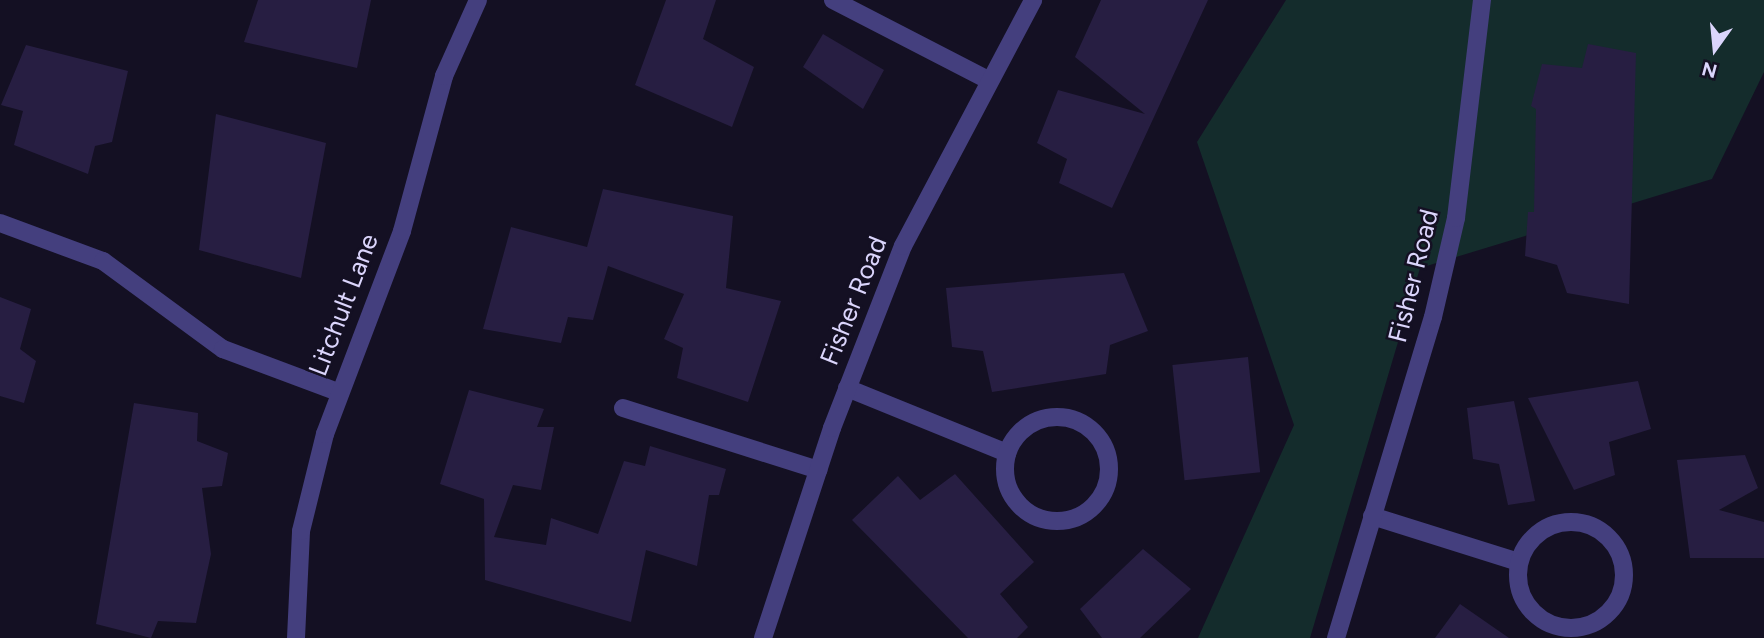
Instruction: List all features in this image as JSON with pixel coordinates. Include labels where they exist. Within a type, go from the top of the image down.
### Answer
[{"type":"street","name":"Litchult Lane","points":[[296,638],[301,531],[338,392],[401,231],[444,76],[478,0]]},
{"type":"street","points":[[833,0],[988,80]]},
{"type":"street","name":"Fisher Road","points":[[763,638],[847,388],[904,246],[988,80],[1033,0]]},
{"type":"street","name":"Fisher Road","points":[[1336,638],[1433,317],[1456,218],[1482,0]]},
{"type":"street","points":[[0,223],[103,261],[223,349],[338,392]]},
{"type":"street","points":[[847,388],[1007,453]]},
{"type":"street","points":[[623,408],[818,470]]},
{"type":"street","points":[[1065,417],[1083,423],[1108,456],[1105,490],[1082,515],[1039,518],[1014,498],[1004,471],[1007,453],[1030,424],[1065,417]]},
{"type":"street","points":[[1372,516],[1519,562]]},
{"type":"street","points":[[1567,522],[1595,528],[1623,562],[1620,597],[1594,623],[1552,625],[1528,607],[1518,584],[1519,562],[1527,545],[1548,527],[1567,522]]},
{"type":"green space","points":[[1286,0],[1764,0],[1764,72],[1712,179],[1420,268],[1310,638],[1198,638],[1294,425],[1197,142]]},
{"type":"building","points":[[258,0],[371,0],[357,68],[244,42]]},
{"type":"building","points":[[666,0],[716,0],[703,39],[754,67],[732,127],[635,85]]},
{"type":"building","points":[[1101,0],[1208,0],[1112,208],[1059,183],[1067,159],[1037,143],[1058,90],[1145,114],[1075,57]]},
{"type":"building","points":[[823,34],[884,70],[863,109],[803,67]]},
{"type":"building","points":[[1588,44],[1636,53],[1629,304],[1567,293],[1557,265],[1525,256],[1528,212],[1534,212],[1536,109],[1531,106],[1542,64],[1582,68]]},
{"type":"building","points":[[26,45],[128,71],[112,142],[95,146],[88,174],[14,145],[23,111],[1,105]]},
{"type":"building","points":[[216,114],[326,143],[301,278],[199,250]]},
{"type":"building","points":[[603,189],[733,216],[726,288],[781,301],[748,402],[677,378],[683,348],[664,339],[684,294],[608,266],[593,320],[568,317],[561,343],[483,329],[511,227],[587,247]]},
{"type":"building","points":[[1124,273],[1148,331],[1110,345],[1106,374],[992,392],[983,351],[952,347],[946,288]]},
{"type":"building","points":[[0,297],[31,309],[20,349],[36,361],[24,403],[0,396]]},
{"type":"building","points":[[1248,357],[1260,472],[1185,480],[1172,365]]},
{"type":"building","points":[[1638,381],[1651,429],[1609,442],[1615,475],[1574,490],[1528,398]]},
{"type":"building","points":[[469,390],[544,409],[537,427],[554,427],[541,490],[513,485],[494,537],[546,545],[551,518],[598,534],[624,461],[645,466],[650,446],[726,469],[719,495],[709,495],[697,566],[646,550],[631,622],[485,580],[484,499],[440,484]]},
{"type":"building","points":[[1514,401],[1535,501],[1508,505],[1499,464],[1473,459],[1467,408]]},
{"type":"building","points":[[134,403],[198,413],[197,441],[228,453],[222,486],[202,488],[211,554],[196,623],[158,621],[151,638],[96,624]]},
{"type":"building","points":[[1745,455],[1758,488],[1719,510],[1764,522],[1764,558],[1690,558],[1677,460]]},
{"type":"building","points":[[955,474],[1034,562],[1000,594],[1028,627],[1017,638],[968,638],[852,520],[898,476],[920,500]]},
{"type":"building","points":[[1143,549],[1191,589],[1140,638],[1102,638],[1080,609]]},
{"type":"building","points":[[1460,604],[1509,638],[1435,638]]}]
